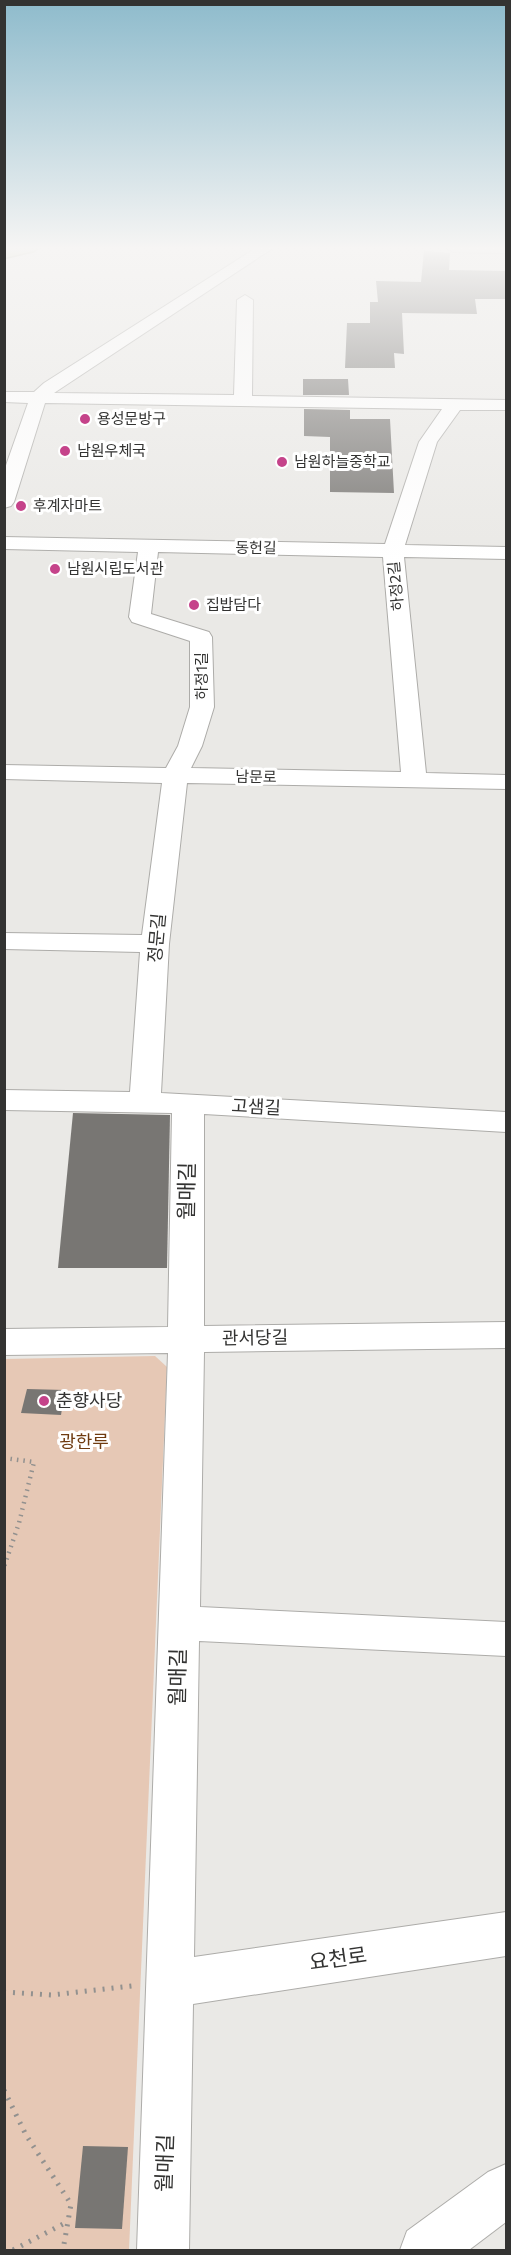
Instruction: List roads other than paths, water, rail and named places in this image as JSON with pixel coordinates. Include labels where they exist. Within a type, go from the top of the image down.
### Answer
[{"type":"street","points":[[4,502],[38,398],[50,387],[102,353]]},
{"type":"street","points":[[243,402],[244,353]]},
{"type":"street","points":[[4,397],[507,405]]},
{"type":"street","name":"하정2길","points":[[414,780],[393,551],[428,442],[455,404]]},
{"type":"street","name":"동헌길","points":[[4,543],[507,553]]},
{"type":"street","name":"하정1길","points":[[149,545],[140,617],[201,637],[202,707],[190,746],[175,775]]},
{"type":"street","name":"남문로","points":[[4,772],[507,782]]},
{"type":"street","name":"정문길","points":[[146,1102],[155,944],[175,775]]},
{"type":"street","points":[[4,941],[155,944]]},
{"type":"street","name":"고샘길","points":[[4,1100],[188,1103],[507,1122]]},
{"type":"street","name":"월매길","points":[[163,2250],[180,1623],[188,1103]]},
{"type":"street","name":"관서당길","points":[[4,1342],[507,1335]]},
{"type":"street","points":[[180,1623],[507,1639]]},
{"type":"street","name":"요천로","points":[[170,1984],[507,1934]]},
{"type":"street","points":[[426,2250],[507,2190]]},
{"type":"place","name":"용성문방구","points":[[85,419]]},
{"type":"place","name":"남원우체국","points":[[65,451]]},
{"type":"place","name":"남원하늘중학교","points":[[282,462]]},
{"type":"place","name":"후계자마트","points":[[21,506]]},
{"type":"place","name":"남원시립도서관","points":[[55,569]]},
{"type":"place","name":"집밥담다","points":[[194,605]]},
{"type":"place","name":"춘향사당","points":[[44,1401]]},
{"type":"park label","name":"광한루","points":[[84,1442]]}]
